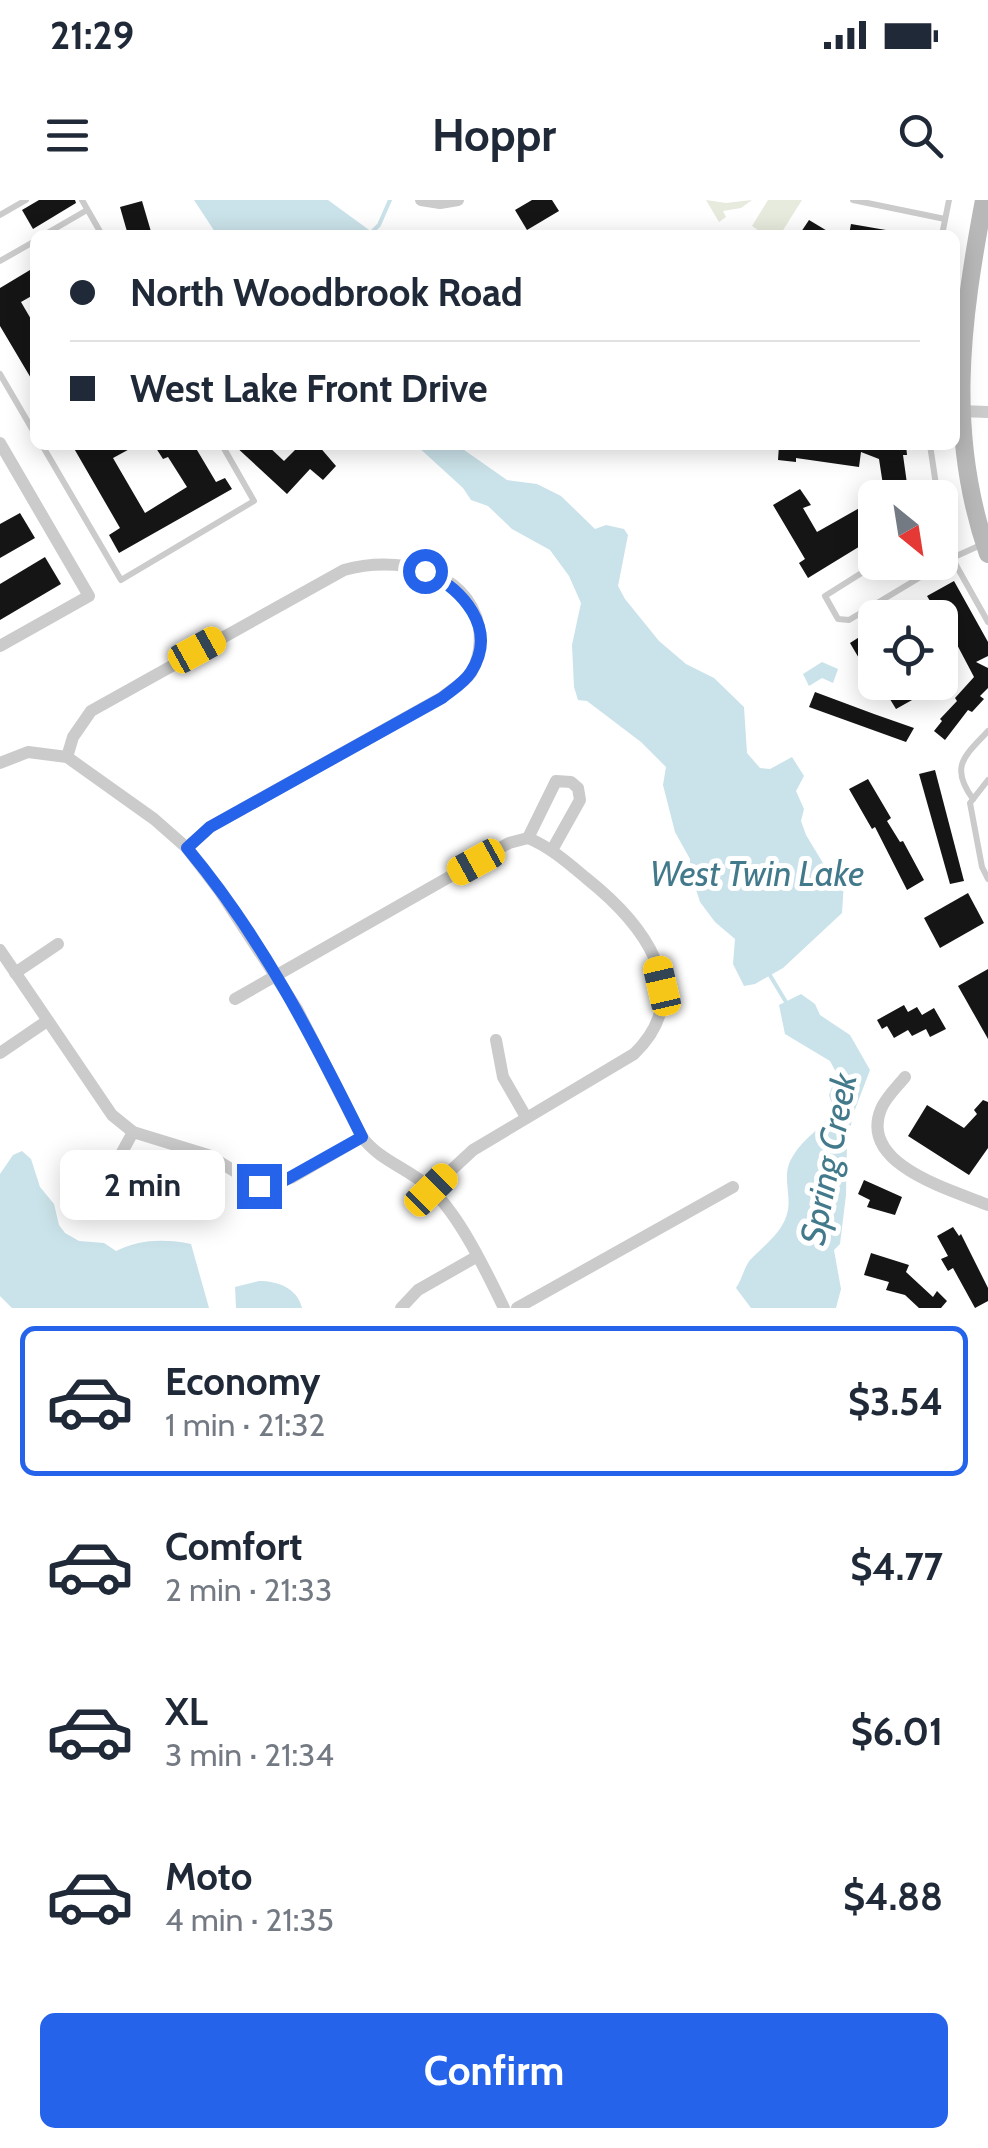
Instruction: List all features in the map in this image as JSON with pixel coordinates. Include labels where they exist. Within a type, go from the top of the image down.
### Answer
[{"type":"street","points":[[421,200],[440,204],[458,200]]},
{"type":"street","points":[[960,388],[965,330],[982,243],[984,200]]},
{"type":"street","points":[[960,411],[988,412]]},
{"type":"street","points":[[960,430],[965,476],[986,548]]},
{"type":"street","points":[[0,443],[89,596],[0,646]]},
{"type":"street","points":[[67,757],[80,723],[106,700],[318,583],[361,566],[408,565],[442,579],[466,599],[474,611],[480,637],[476,662],[463,681],[442,698],[210,827],[187,848]]},
{"type":"street","points":[[0,762],[28,752],[67,757],[154,819],[187,848],[276,975],[362,1137],[376,1153],[431,1190],[447,1208],[504,1308]]},
{"type":"street","points":[[528,838],[556,781],[570,782],[578,788],[580,800],[552,850]]},
{"type":"street","points":[[236,999],[509,843],[528,838],[552,850],[618,904],[647,940],[662,986],[659,1020],[653,1033],[634,1054],[473,1150],[431,1190]]},
{"type":"street","points":[[15,973],[58,944]]},
{"type":"street","points":[[0,950],[98,1098],[133,1132],[208,1155],[250,1183],[269,1186],[291,1178],[362,1137]]},
{"type":"street","points":[[0,1054],[47,1021]]},
{"type":"street","points":[[496,1040],[503,1078],[526,1117]]},
{"type":"street","points":[[906,1077],[880,1111],[878,1130],[888,1154],[904,1169],[988,1206]]},
{"type":"street","points":[[120,1156],[133,1132]]},
{"type":"street","points":[[518,1308],[733,1187]]},
{"type":"street","points":[[400,1308],[418,1290],[476,1257]]},
{"type":"lane","points":[[0,215],[26,200]]},
{"type":"lane","points":[[82,200],[99,230]]},
{"type":"lane","points":[[852,200],[945,219]]},
{"type":"lane","points":[[943,230],[949,200]]},
{"type":"lane","points":[[53,230],[87,210]]},
{"type":"lane","points":[[0,261],[30,243]]},
{"type":"lane","points":[[0,374],[30,425]]},
{"type":"lane","points":[[45,450],[120,580],[254,501],[225,450]]},
{"type":"lane","points":[[931,450],[935,480]]},
{"type":"lane","points":[[958,556],[986,548]]},
{"type":"lane","points":[[958,569],[988,622]]},
{"type":"lane","points":[[858,575],[825,596],[838,619],[849,620],[915,580]]},
{"type":"lane","points":[[973,798],[963,784],[962,758],[988,731]]},
{"type":"lane","points":[[988,780],[970,804],[982,867],[988,878]]},
{"type":"shaded area","points":[[706,200],[752,200],[741,208],[723,211],[726,217],[719,222]]},
{"type":"shaded area","points":[[768,200],[802,200],[783,230],[758,230],[752,226]]},
{"type":"water","points":[[194,200],[328,200],[369,230],[214,230]]},
{"type":"water","name":"West Twin Lake","points":[[421,450],[464,450],[507,480],[537,484],[561,496],[595,529],[606,525],[624,529],[628,535],[618,586],[625,599],[659,641],[686,664],[714,678],[744,707],[747,753],[760,768],[770,769],[792,757],[804,776],[796,791],[804,809],[801,821],[806,835],[823,863],[844,882],[842,913],[783,968],[744,986],[733,964],[735,939],[700,902],[690,859],[675,832],[663,785],[666,767],[641,742],[587,701],[578,700],[572,645],[581,603],[569,576],[550,550],[512,529],[488,506],[471,500]]},
{"type":"water","points":[[822,662],[838,669],[833,683],[822,678],[809,686],[803,674]]},
{"type":"water","points":[[801,994],[815,1004],[820,1015],[850,1035],[870,1070],[847,1141],[846,1195],[840,1244],[834,1250],[841,1289],[836,1308],[751,1308],[736,1288],[750,1260],[773,1238],[786,1218],[789,1163],[802,1143],[834,1110],[829,1095],[837,1074],[830,1061],[785,1034],[779,1005]]},
{"type":"water","points":[[22,1151],[31,1159],[40,1187],[54,1204],[59,1225],[79,1241],[104,1243],[116,1251],[153,1241],[191,1244],[209,1308],[12,1308],[0,1296],[0,1174],[13,1155]]},
{"type":"water","points":[[259,1281],[286,1287],[296,1295],[302,1308],[236,1308],[235,1287]]},
{"type":"building","points":[[39,200],[76,203],[33,229],[22,210]]},
{"type":"building","points":[[532,200],[552,200],[559,211],[527,230],[515,210]]},
{"type":"building","points":[[142,201],[151,230],[127,230],[120,207]]},
{"type":"building","points":[[809,220],[826,230],[802,230]]},
{"type":"building","points":[[851,224],[886,230],[850,230]]},
{"type":"building","points":[[30,270],[30,297],[21,302],[30,317],[30,377],[0,326],[0,288]]},
{"type":"building","points":[[75,450],[128,450],[113,458],[145,513],[187,487],[168,457],[163,459],[157,450],[197,450],[216,482],[225,478],[232,489],[119,553],[109,535],[120,528]]},
{"type":"building","points":[[239,450],[272,450],[284,461],[295,450],[322,450],[336,466],[323,480],[310,469],[287,494]]},
{"type":"building","points":[[779,450],[906,450],[907,455],[903,455],[906,480],[882,480],[879,459],[861,452],[859,467],[796,458],[796,462],[778,460]]},
{"type":"building","points":[[800,489],[811,505],[803,508],[817,532],[858,509],[858,547],[808,578],[799,563],[805,559],[773,505]]},
{"type":"building","points":[[20,513],[35,538],[0,558],[0,524]]},
{"type":"building","points":[[45,557],[61,584],[0,620],[0,584]]},
{"type":"building","points":[[954,581],[988,642],[988,656],[976,662],[988,668],[988,688],[980,696],[984,699],[972,712],[968,710],[945,740],[934,731],[974,677],[958,647],[958,600],[929,600],[927,596]]},
{"type":"building","points":[[858,638],[858,657],[850,643]]},
{"type":"building","points":[[815,692],[914,728],[906,742],[809,707]]},
{"type":"building","points":[[890,700],[912,700],[896,709]]},
{"type":"building","points":[[935,770],[964,881],[950,884],[919,774]]},
{"type":"building","points":[[868,779],[891,818],[887,821],[924,880],[907,890],[875,827],[872,829],[849,789]]},
{"type":"building","points":[[968,893],[984,923],[940,948],[924,918]]},
{"type":"building","points":[[988,969],[988,1039],[958,986]]},
{"type":"building","points":[[904,1005],[908,1012],[917,1007],[922,1015],[934,1008],[946,1029],[930,1037],[926,1029],[912,1036],[908,1030],[894,1038],[887,1026],[882,1029],[877,1020]]},
{"type":"building","points":[[983,1100],[988,1102],[988,1148],[969,1175],[908,1136],[927,1105],[964,1128]]},
{"type":"building","points":[[864,1180],[902,1197],[895,1215],[867,1207],[870,1200],[858,1194]]},
{"type":"building","points":[[953,1227],[961,1234],[988,1288],[988,1301],[975,1308],[953,1268],[948,1271],[941,1259],[948,1256],[937,1236]]},
{"type":"building","points":[[871,1253],[909,1265],[906,1272],[933,1297],[937,1291],[947,1301],[941,1308],[919,1308],[905,1295],[886,1290],[889,1282],[864,1275]]},
{"type":"waterway","points":[[374,230],[390,200]]},
{"type":"waterway","name":"Spring Creek","points":[[768,972],[786,1002]]},
{"type":"route","points":[[259,1186],[291,1178],[362,1137],[297,1009],[220,890],[187,848],[210,827],[442,698],[471,672],[480,637],[474,611],[456,588],[425,571]]}]
